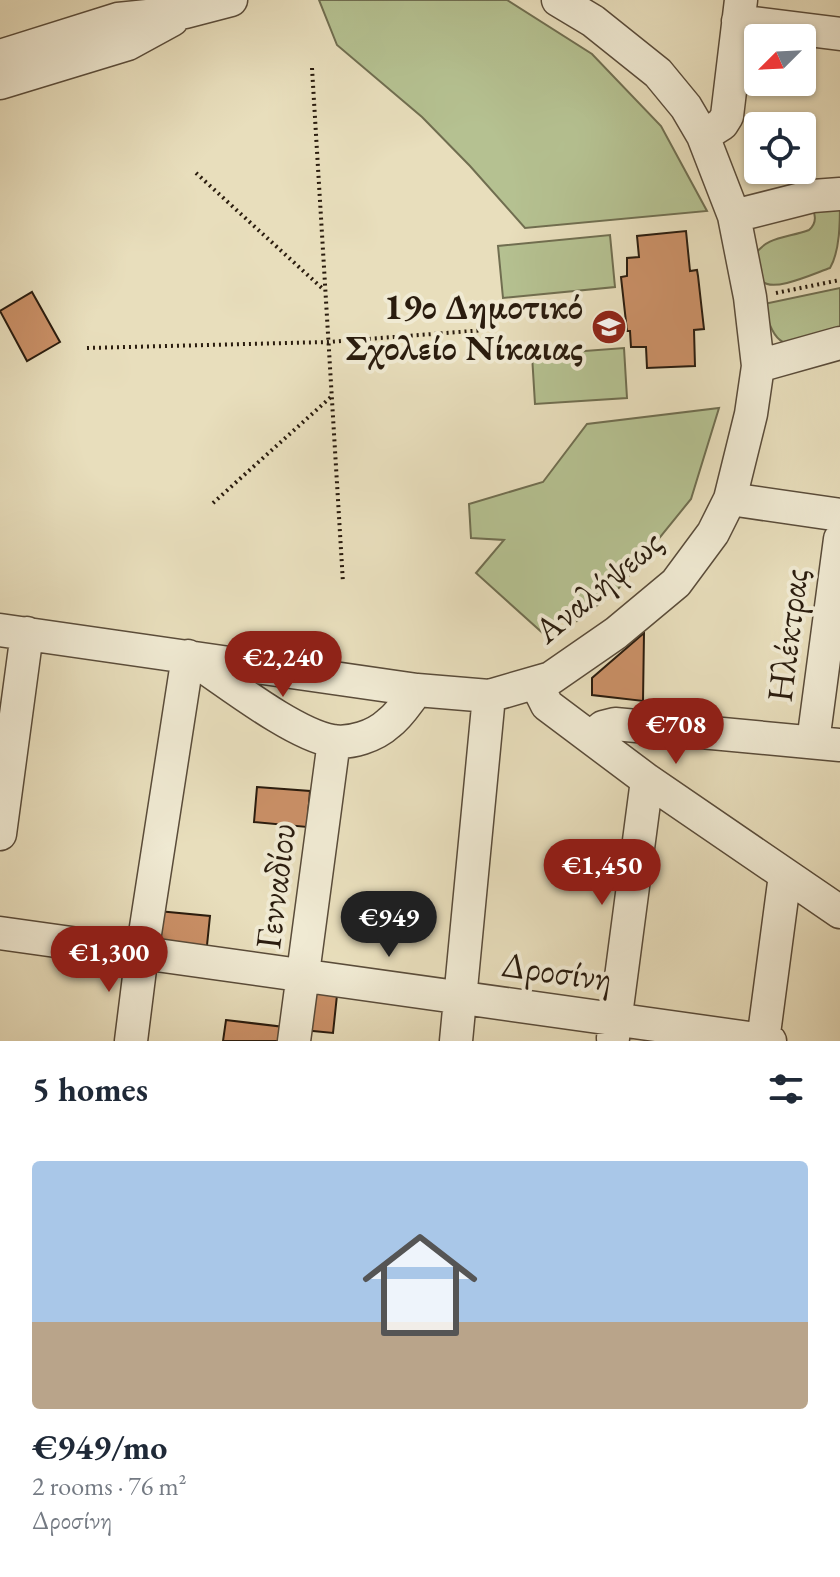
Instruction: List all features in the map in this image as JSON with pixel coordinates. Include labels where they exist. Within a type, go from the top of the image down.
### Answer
[{"type":"street","points":[[0,56],[118,19],[231,0]]},
{"type":"street","name":"Αναλήψεως","points":[[489,696],[551,678],[616,633],[676,583],[713,533],[730,499],[751,414],[758,366],[750,297],[734,216],[703,136],[686,107],[658,73],[593,21],[558,0]]},
{"type":"street","points":[[0,83],[128,44],[185,6]]},
{"type":"street","points":[[703,136],[722,124],[727,116],[740,11],[840,34]]},
{"type":"street","points":[[734,216],[813,196],[840,194]]},
{"type":"street","points":[[758,366],[840,343]]},
{"type":"street","points":[[730,499],[840,515]]},
{"type":"street","name":"Ηλέκτρας","points":[[827,744],[840,539]]},
{"type":"street","points":[[0,610],[13,632],[0,834]]},
{"type":"street","points":[[13,632],[417,690],[489,696],[456,1041]]},
{"type":"street","points":[[188,656],[285,721],[307,733],[334,741],[360,739],[377,732],[391,722],[417,690]]},
{"type":"street","points":[[131,1041],[188,656]]},
{"type":"street","points":[[536,683],[547,705],[647,780],[840,912]]},
{"type":"street","points":[[592,736],[603,727],[615,724],[827,744]]},
{"type":"street","name":"Γενναδίου","points":[[294,1041],[334,741]]},
{"type":"street","points":[[614,1030],[647,780]]},
{"type":"street","points":[[763,1040],[785,875]]},
{"type":"street","name":"Δροσίνη","points":[[0,933],[462,998],[614,1030],[770,1041]]},
{"type":"path","points":[[312,68],[343,583]]},
{"type":"path","points":[[196,173],[325,290]]},
{"type":"path","points":[[750,297],[840,280]]},
{"type":"path","points":[[87,348],[328,342],[485,330]]},
{"type":"path","points":[[213,503],[332,396]]},
{"type":"green space","points":[[319,0],[507,0],[592,54],[661,126],[707,211],[525,228],[422,117],[337,45]]},
{"type":"green space","points":[[840,201],[838,245],[830,268],[775,285],[762,281],[754,256],[759,249],[771,241],[809,230],[815,221],[811,204]]},
{"type":"green space","points":[[610,235],[615,287],[503,298],[498,246]]},
{"type":"green space","points":[[840,288],[840,337],[789,344],[774,334],[764,304]]},
{"type":"green space","points":[[624,348],[627,398],[535,404],[532,355]]},
{"type":"green space","points":[[719,408],[691,499],[618,589],[577,621],[569,610],[546,636],[476,573],[504,540],[471,538],[469,504],[543,482],[587,424]]},
{"type":"building","points":[[686,231],[690,271],[697,270],[704,329],[694,330],[695,366],[647,368],[646,347],[631,347],[621,277],[627,276],[627,258],[639,257],[637,236]]},
{"type":"building","points":[[32,292],[60,342],[27,361],[0,311]]},
{"type":"building","points":[[644,633],[643,701],[592,695],[592,678]]},
{"type":"building","points":[[257,787],[310,791],[307,827],[254,822]]},
{"type":"building","points":[[158,911],[210,916],[206,955],[154,950]]},
{"type":"building","points":[[307,991],[337,995],[333,1033],[303,1030]]},
{"type":"building","points":[[226,1020],[284,1027],[283,1041],[223,1041]]},
{"type":"place","name":"19ο Δημοτικό Σχολείο Νίκαιας","points":[[609,327]]}]
